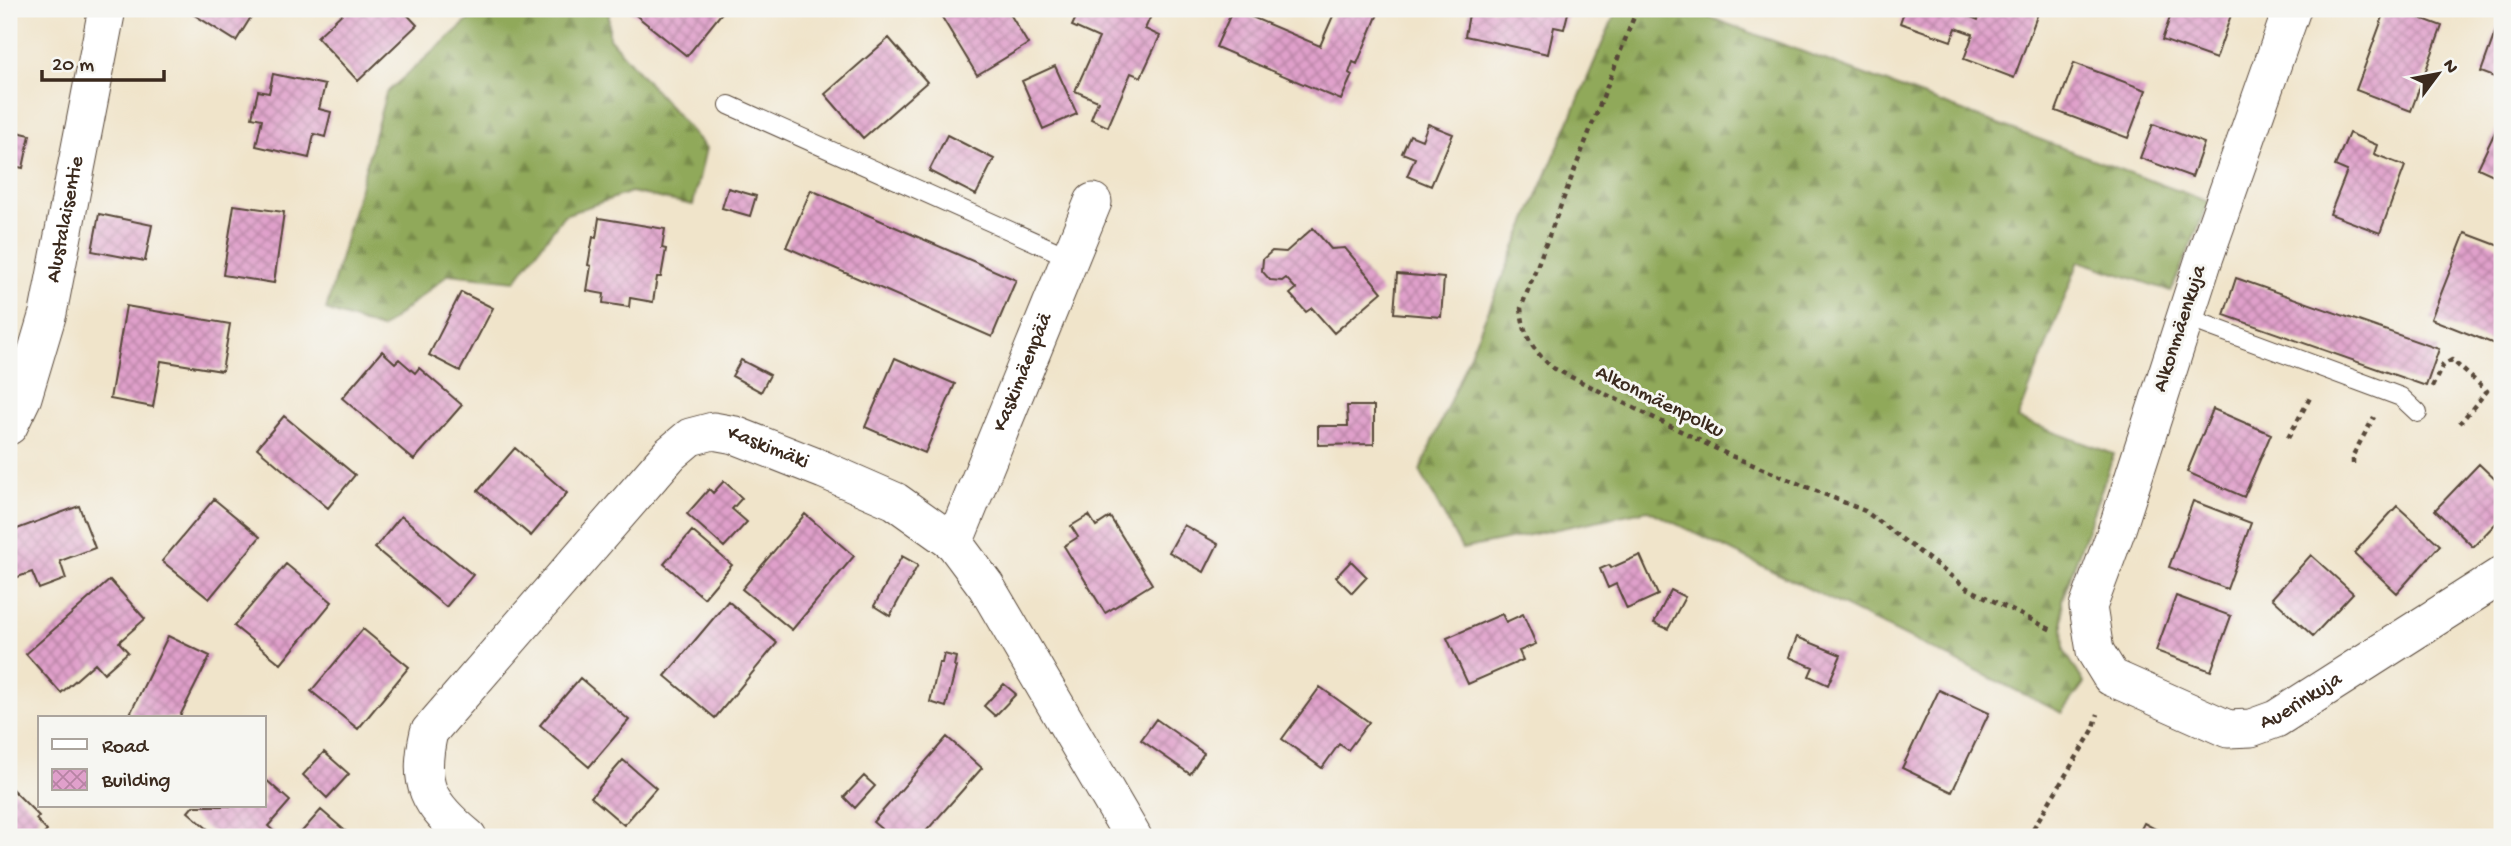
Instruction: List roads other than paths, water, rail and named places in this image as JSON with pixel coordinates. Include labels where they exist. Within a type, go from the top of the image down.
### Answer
[{"type":"street","name":"Alustalaisentie","points":[[9,426],[23,397],[48,313],[107,9]]},
{"type":"street","name":"Alkonmäenkuja","points":[[2103,664],[2088,607],[2118,526],[2185,317],[2292,9]]},
{"type":"street","name":"Kaskimäenpää","points":[[954,543],[1093,202]]},
{"type":"street","name":"Kaskimäki","points":[[468,837],[446,818],[426,789],[423,760],[429,732],[670,454],[690,437],[713,431],[735,435],[895,501],[954,543],[986,586],[1133,837]]},
{"type":"street","name":"Auerinkuja","points":[[2103,664],[2228,729],[2251,728],[2276,719],[2502,575]]},
{"type":"lane","points":[[729,105],[1071,258]]},
{"type":"lane","points":[[2185,317],[2401,397],[2418,413]]}]
